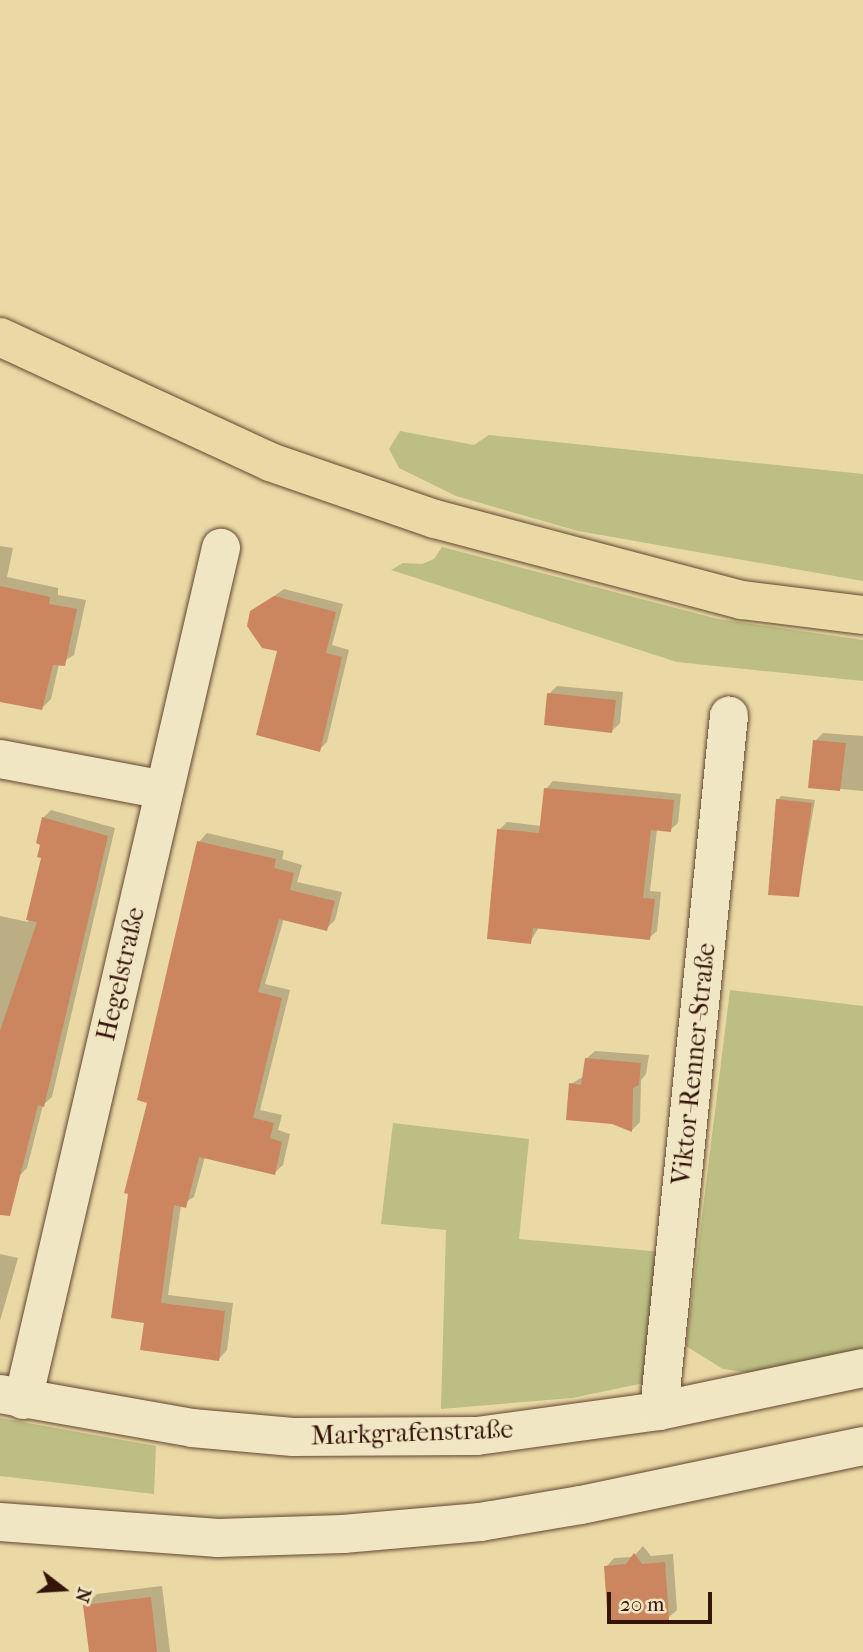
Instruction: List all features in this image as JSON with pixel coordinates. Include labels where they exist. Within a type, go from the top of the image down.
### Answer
[{"type":"main road","points":[[0,337],[270,463],[435,519],[742,600],[863,615]]},
{"type":"street","name":"Hegelstraße","points":[[12,1397],[222,548]]},
{"type":"street","name":"Viktor-Renner-Straße","points":[[659,1411],[729,716]]},
{"type":"street","points":[[0,760],[164,790]]},
{"type":"street","name":"Markgrafenstraße","points":[[12,1397],[192,1428],[293,1437],[477,1436],[659,1411],[863,1368]]},
{"type":"street","points":[[0,1522],[218,1538],[343,1534],[480,1522],[581,1505],[863,1446]]},
{"type":"green space","points":[[400,431],[474,445],[489,435],[863,474],[863,581],[578,531],[456,496],[399,468],[389,449]]},
{"type":"green space","points":[[442,547],[718,619],[863,640],[863,681],[677,662],[391,570],[403,563],[422,564],[434,559]]},
{"type":"green space","points":[[730,990],[863,1006],[863,1349],[750,1373],[723,1369],[686,1346]]},
{"type":"green space","points":[[393,1123],[529,1139],[519,1239],[662,1252],[649,1382],[572,1398],[441,1409],[446,1230],[381,1224]]},
{"type":"green space","points":[[0,1418],[156,1446],[154,1494],[0,1476]]},
{"type":"building","points":[[0,586],[50,597],[49,604],[77,609],[65,666],[53,665],[42,710],[0,702]]},
{"type":"building","points":[[274,596],[336,612],[326,653],[342,657],[320,752],[256,735],[277,651],[262,648],[247,626],[250,611]]},
{"type":"building","points":[[547,693],[616,700],[612,733],[544,725]]},
{"type":"building","points":[[813,740],[846,743],[840,791],[808,788]]},
{"type":"building","points":[[544,788],[674,800],[671,832],[651,830],[643,898],[655,899],[650,940],[533,928],[531,944],[487,939],[497,829],[539,833]]},
{"type":"building","points":[[776,799],[812,803],[799,897],[768,895]]},
{"type":"building","points":[[42,817],[108,836],[44,1107],[38,1105],[10,1216],[0,1215],[0,1031],[37,922],[26,920],[41,858],[37,857],[40,845],[36,843]]},
{"type":"building","points":[[197,841],[276,859],[274,868],[294,873],[290,890],[335,901],[327,931],[279,919],[258,992],[282,998],[253,1118],[274,1123],[270,1138],[282,1142],[275,1175],[199,1157],[186,1208],[174,1205],[161,1303],[225,1311],[219,1361],[140,1350],[144,1323],[111,1318],[128,1194],[124,1193],[147,1103],[137,1100]]},
{"type":"building","points":[[585,1058],[641,1063],[639,1085],[633,1088],[632,1132],[612,1124],[566,1120],[569,1083],[581,1085]]},
{"type":"building","points":[[634,1553],[642,1564],[665,1562],[669,1620],[608,1624],[604,1566],[626,1564]]},
{"type":"building","points":[[151,1597],[157,1652],[89,1652],[83,1605]]}]
